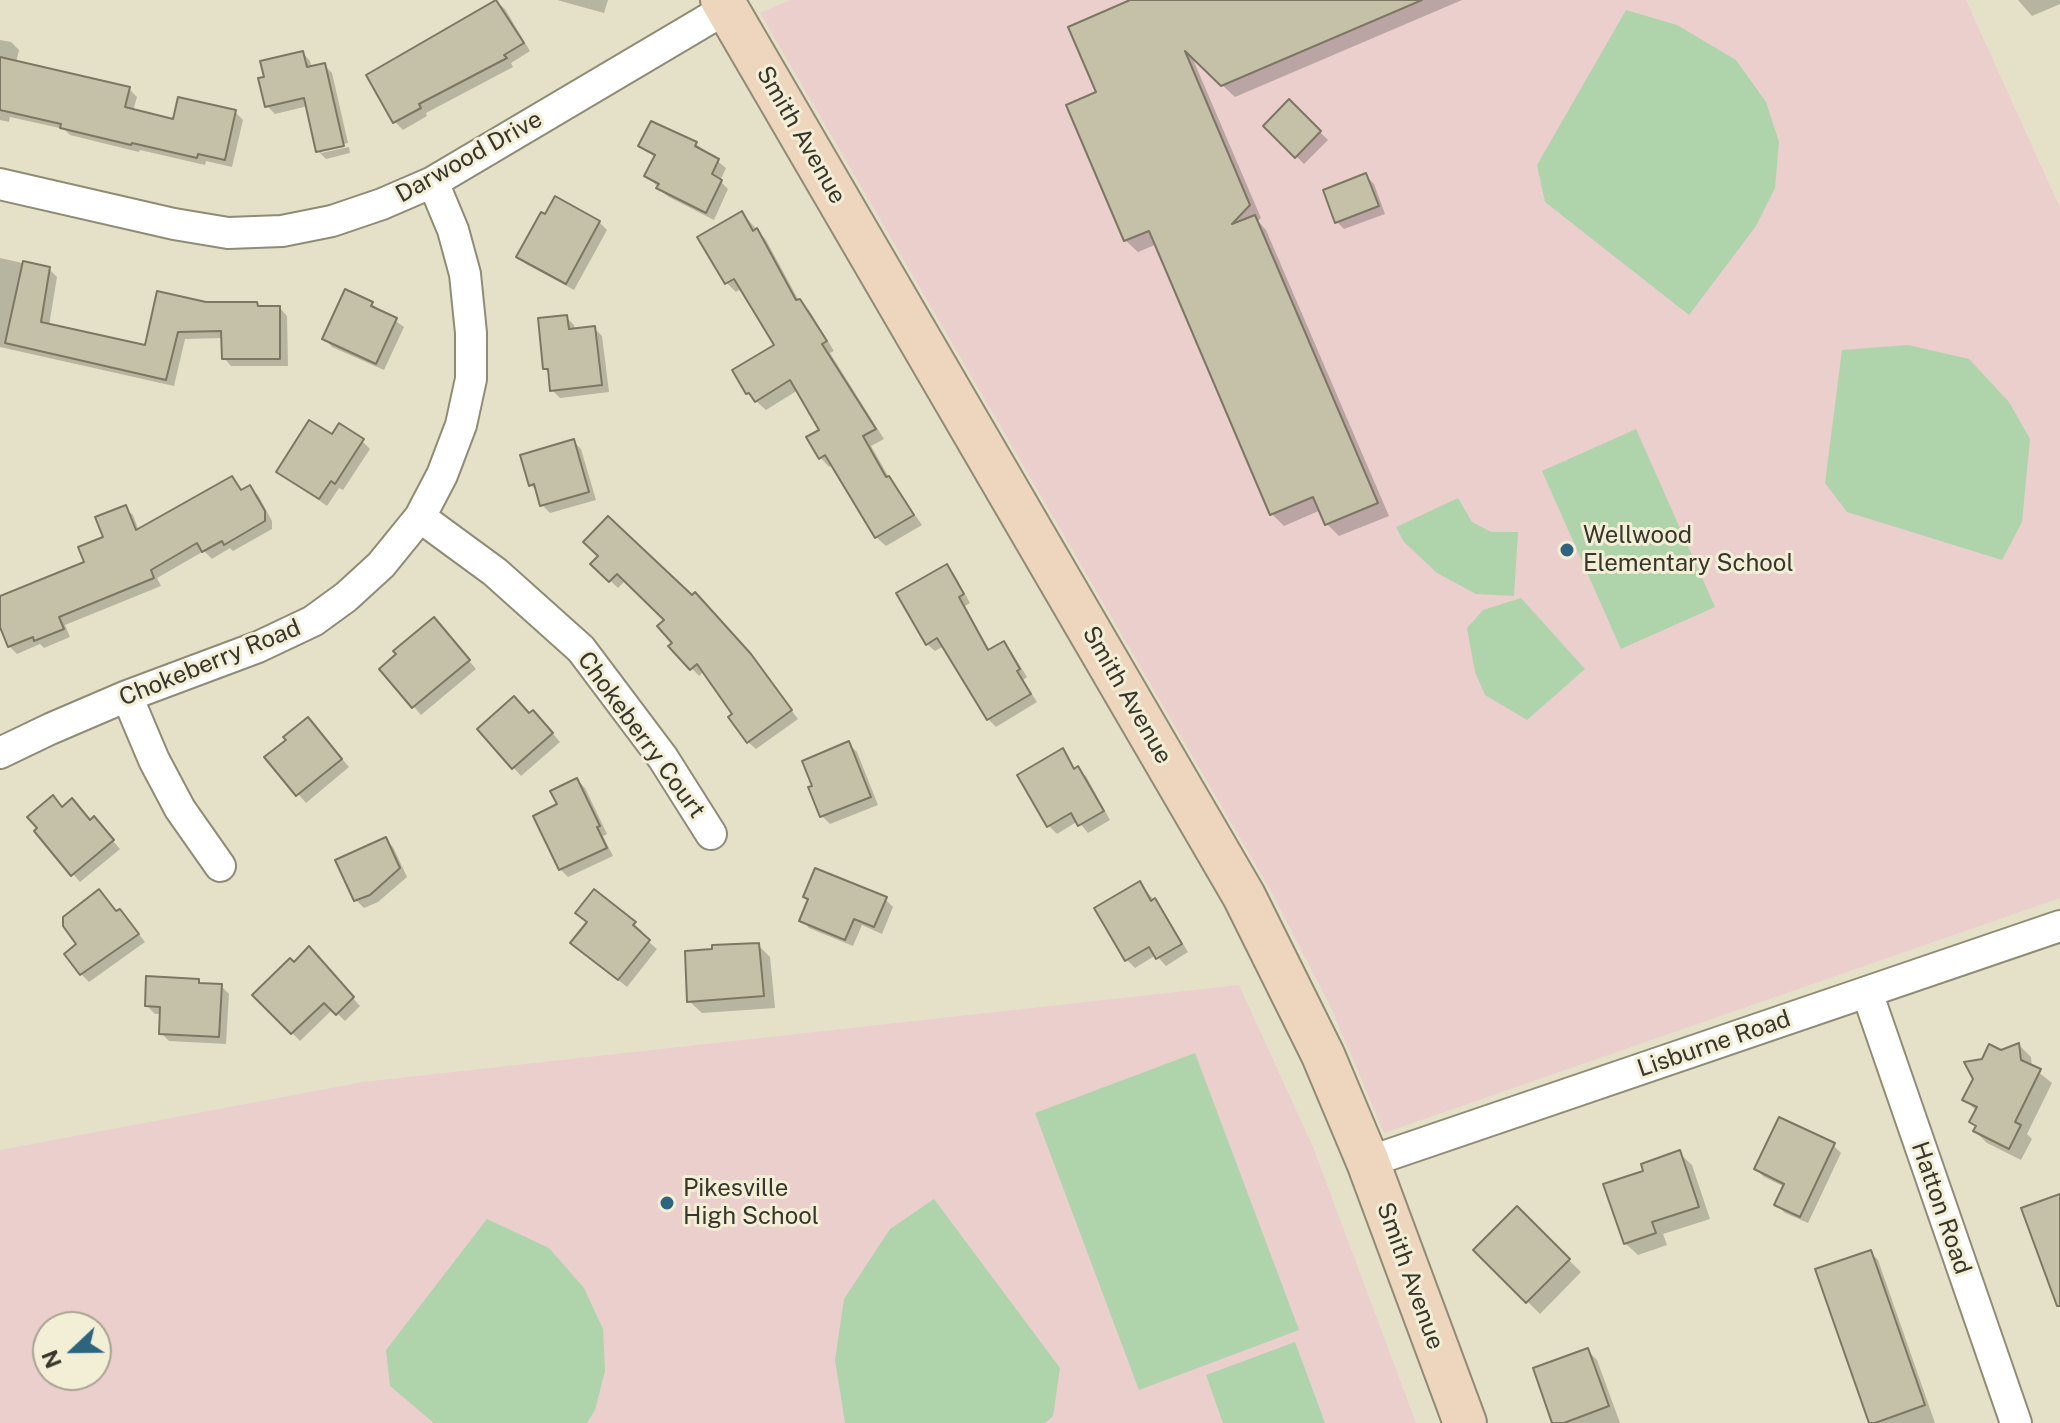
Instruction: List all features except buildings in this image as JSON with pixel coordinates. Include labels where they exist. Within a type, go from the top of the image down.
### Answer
[{"type":"main road","name":"Smith Avenue","points":[[724,4],[1244,896],[1323,1055],[1368,1162],[1465,1423]]},
{"type":"street","name":"Darwood Drive","points":[[0,184],[174,224],[228,233],[282,231],[332,221],[433,182],[724,4]]},
{"type":"street","name":"Chokeberry Road","points":[[0,753],[127,696],[258,647],[313,621],[346,597],[381,565],[420,517],[442,475],[461,425],[471,379],[471,333],[465,274],[453,230],[433,182]]},
{"type":"street","name":"Chokeberry Court","points":[[420,517],[495,572],[581,649],[663,758],[711,834]]},
{"type":"street","points":[[127,696],[154,760],[180,809],[220,866]]},
{"type":"street","name":"Lisburne Road","points":[[1368,1162],[2060,926]]},
{"type":"street","name":"Hatton Road","points":[[1867,992],[2016,1423]]},
{"type":"shaded area","name":"Wellwood Elementary School","points":[[790,0],[1966,0],[2060,208],[2060,898],[1384,1133],[1331,1008],[1272,893],[760,13]]},
{"type":"shaded area","name":"Pikesville High School","points":[[1239,985],[1313,1147],[1416,1423],[0,1423],[0,1150],[363,1082]]},
{"type":"green space","points":[[1626,10],[1677,25],[1736,60],[1766,102],[1779,142],[1775,188],[1756,226],[1689,315],[1545,202],[1537,165]]},
{"type":"green space","points":[[1908,345],[1969,359],[2009,402],[2030,439],[2022,522],[2002,560],[1847,512],[1825,483],[1842,350]]},
{"type":"green space","points":[[1636,429],[1715,607],[1621,649],[1542,471]]},
{"type":"green space","points":[[1458,498],[1472,522],[1491,532],[1518,532],[1514,596],[1476,594],[1437,573],[1404,542],[1396,527]]},
{"type":"green space","points":[[1521,598],[1585,669],[1527,720],[1485,695],[1475,672],[1467,628],[1483,610]]},
{"type":"green space","points":[[1195,1053],[1299,1330],[1139,1390],[1035,1113]]},
{"type":"green space","points":[[934,1199],[1060,1368],[1053,1416],[1045,1423],[845,1423],[835,1360],[844,1299],[890,1229]]},
{"type":"green space","points":[[487,1219],[549,1248],[584,1288],[603,1329],[605,1371],[595,1410],[587,1423],[434,1423],[390,1386],[386,1350]]},
{"type":"green space","points":[[1295,1342],[1325,1423],[1223,1423],[1206,1375]]},
{"type":"place","name":"Wellwood Elementary School","points":[[1567,550]]},
{"type":"place","name":"Pikesville High School","points":[[667,1203]]}]
